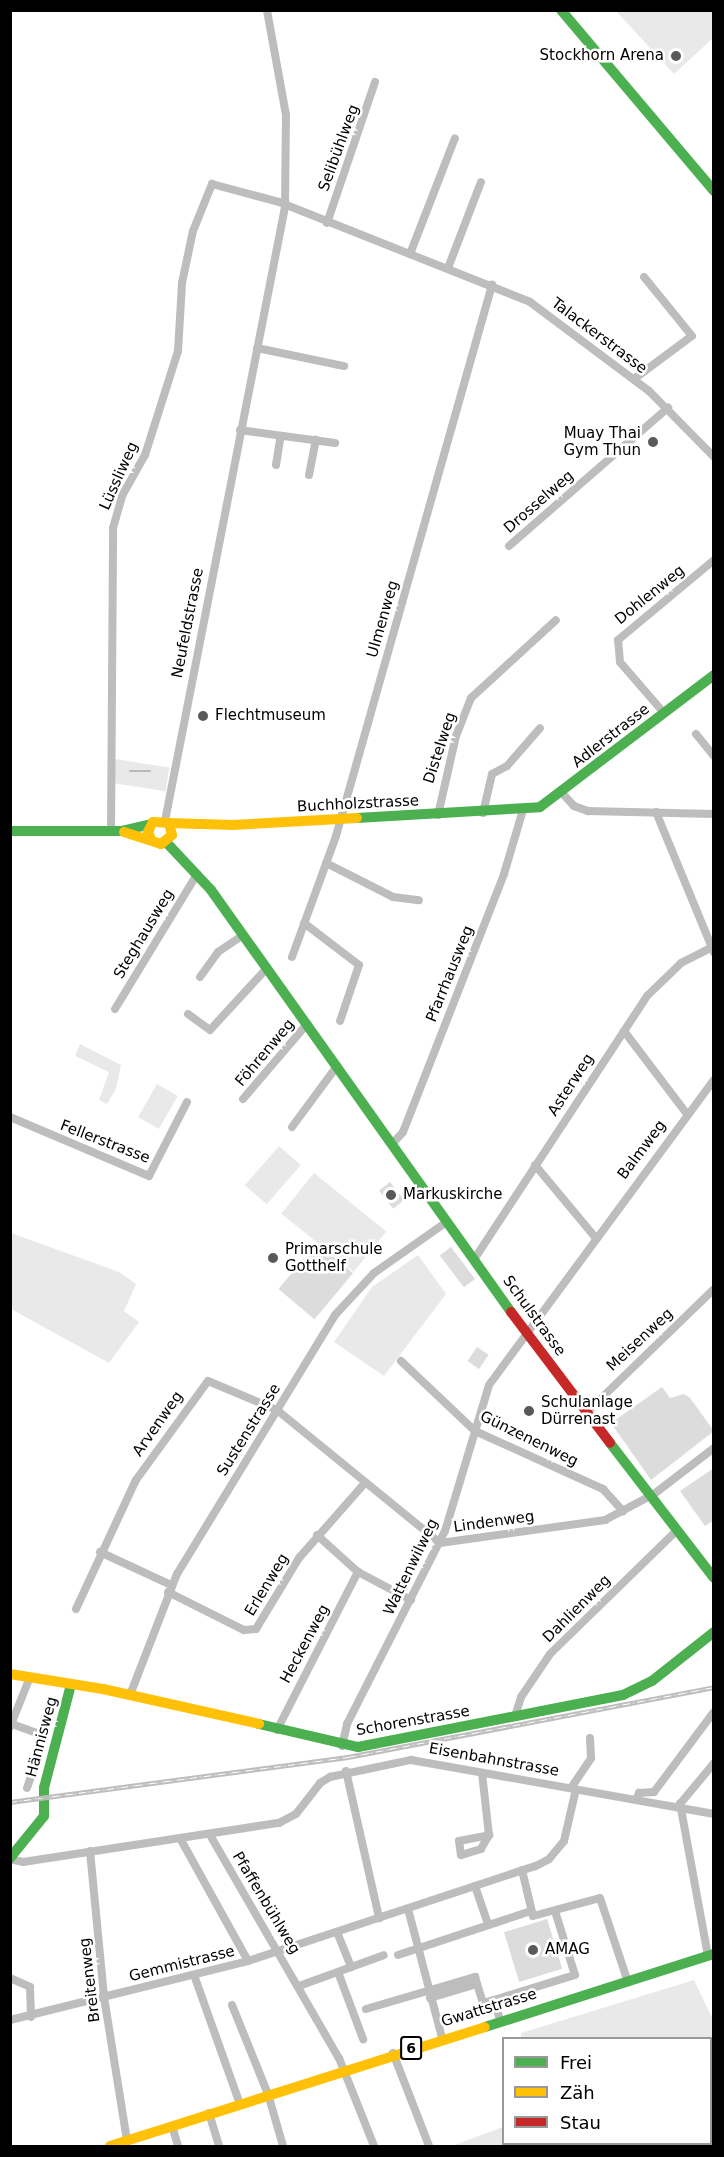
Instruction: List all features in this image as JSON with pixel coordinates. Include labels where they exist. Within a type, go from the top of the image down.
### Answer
[{"type":"street","name":"Neufeldstrasse","points":[[167,822],[240,430],[285,207],[286,115],[267,10]]},
{"type":"street","points":[[561,10],[714,191]]},
{"type":"street","name":"Selibühlweg","points":[[327,223],[375,82]]},
{"type":"street","points":[[410,254],[455,138]]},
{"type":"street","points":[[448,268],[481,182]]},
{"type":"street","name":"Lüssliweg","points":[[116,831],[112,534],[123,494],[145,455],[178,351],[180,298],[194,231],[209,187],[215,183],[285,207]]},
{"type":"street","name":"Talackerstrasse","points":[[285,207],[492,285],[561,321],[668,408],[714,457]]},
{"type":"street","points":[[634,379],[692,336],[644,277]]},
{"type":"street","name":"Ulmenweg","points":[[292,957],[339,820],[492,285]]},
{"type":"street","points":[[257,348],[344,366]]},
{"type":"street","name":"Drosselweg","points":[[508,546],[668,408]]},
{"type":"street","points":[[240,430],[280,439],[334,443]]},
{"type":"street","points":[[276,465],[280,439]]},
{"type":"street","points":[[309,475],[316,440]]},
{"type":"street","name":"Dohlenweg","points":[[664,713],[620,662],[618,640],[714,560]]},
{"type":"street","name":"Distelweg","points":[[438,815],[456,736],[471,698],[556,620]]},
{"type":"street","name":"Adlerstrasse","points":[[523,810],[540,807],[562,793],[714,675]]},
{"type":"street","points":[[483,813],[492,774],[507,766],[540,728]]},
{"type":"street","points":[[696,734],[714,756]]},
{"type":"street","points":[[562,793],[584,810],[714,814]]},
{"type":"street","name":"Buchholzstrasse","points":[[151,824],[167,822],[194,826],[523,810]]},
{"type":"street","name":"Pfarrhausweg","points":[[392,1144],[403,1132],[504,874],[523,810]]},
{"type":"street","points":[[656,812],[712,950]]},
{"type":"street","points":[[116,831],[151,839],[169,839],[167,822]]},
{"type":"street","points":[[10,831],[116,831],[151,824],[151,839]]},
{"type":"street","name":"Buchholzstrasse","points":[[169,839],[194,826]]},
{"type":"street","name":"Schulstrasse","points":[[169,839],[243,935],[265,970],[307,1024],[526,1333],[675,1532],[714,1578]]},
{"type":"street","points":[[326,863],[393,897],[419,900]]},
{"type":"street","name":"Steghausweg","points":[[115,1009],[196,874]]},
{"type":"street","points":[[304,923],[359,965],[340,1021]]},
{"type":"street","points":[[200,977],[218,952],[243,935]]},
{"type":"street","name":"Asterweg","points":[[475,1258],[624,1031],[660,981],[681,963],[712,950]]},
{"type":"street","points":[[188,1014],[210,1030],[265,970]]},
{"type":"street","points":[[210,1036],[265,970]]},
{"type":"street","name":"Föhrenweg","points":[[243,1099],[307,1024]]},
{"type":"street","points":[[624,1031],[687,1114]]},
{"type":"street","points":[[292,1127],[337,1066]]},
{"type":"street","name":"Balmweg","points":[[526,1333],[594,1237],[714,1080]]},
{"type":"street","name":"Fellerstrasse","points":[[10,1117],[149,1176],[187,1102]]},
{"type":"street","points":[[535,1165],[594,1237]]},
{"type":"street","name":"Sustenstrasse","points":[[130,1695],[170,1589],[277,1410],[355,1291],[448,1221]]},
{"type":"street","name":"Meisenweg","points":[[586,1413],[714,1288]]},
{"type":"street","name":"Wattenwilweg","points":[[342,1746],[347,1724],[440,1543],[489,1385],[526,1333]]},
{"type":"street","name":"Günzenenweg","points":[[401,1361],[475,1431],[603,1489],[622,1511]]},
{"type":"street","name":"Arvenweg","points":[[76,1609],[111,1528],[145,1465],[205,1383],[218,1383],[277,1410]]},
{"type":"street","name":"Lindenweg","points":[[277,1410],[440,1543],[596,1522],[649,1497],[714,1448]]},
{"type":"street","name":"Erlenweg","points":[[170,1589],[252,1630],[317,1535],[364,1483]]},
{"type":"street","name":"Dahlienweg","points":[[515,1716],[521,1697],[555,1648],[675,1532]]},
{"type":"street","points":[[317,1535],[358,1572],[411,1600]]},
{"type":"street","points":[[100,1552],[170,1589]]},
{"type":"street","name":"Heckenweg","points":[[277,1730],[358,1572]]},
{"type":"street","name":"Schorenstrasse","points":[[10,1674],[130,1695],[342,1746],[370,1746],[633,1691],[661,1676],[714,1632]]},
{"type":"street","points":[[11,1726],[30,1677]]},
{"type":"street","name":"Hännisweg","points":[[10,1859],[44,1816],[44,1788],[71,1684]]},
{"type":"street","points":[[636,1800],[639,1793],[654,1792],[713,1713]]},
{"type":"street","name":"Hännisweg","points":[[11,1726],[45,1736],[27,1788]]},
{"type":"street","name":"Gemmistrasse","points":[[10,2020],[31,2017],[279,1952],[522,1870],[559,1851],[574,1789],[591,1758],[590,1738]]},
{"type":"street","name":"Eisenbahnstrasse","points":[[10,1859],[23,1862],[181,1840],[288,1820],[320,1783],[346,1771],[411,1760],[714,1814]]},
{"type":"street","points":[[711,1955],[681,1808],[714,1763]]},
{"type":"street","points":[[346,1771],[379,1918]]},
{"type":"street","points":[[482,1773],[489,1835]]},
{"type":"street","name":"Pfaffenbühlweg","points":[[210,1835],[299,1986],[343,2070],[374,2146]]},
{"type":"street","points":[[181,1840],[248,1961]]},
{"type":"street","name":"Breitenweg","points":[[90,1851],[104,1997],[127,2140]]},
{"type":"street","points":[[522,1870],[533,1916],[600,1898],[628,1982]]},
{"type":"street","points":[[475,1886],[488,1924]]},
{"type":"street","points":[[408,1909],[442,2038]]},
{"type":"street","points":[[399,1955],[531,1911]]},
{"type":"street","points":[[366,2009],[476,1980],[483,2003],[575,1975],[555,1911]]},
{"type":"street","points":[[338,1932],[344,1969],[363,2039]]},
{"type":"street","points":[[299,1986],[384,1955]]},
{"type":"street","name":"Gwattstrasse","points":[[110,2146],[393,2053],[711,1955]]},
{"type":"street","points":[[194,1975],[240,2104]]},
{"type":"street","points":[[10,1978],[30,1987],[31,2017]]},
{"type":"street","points":[[494,2000],[500,2020]]},
{"type":"street","points":[[232,2005],[268,2094],[283,2146]]},
{"type":"street","points":[[393,2053],[429,2146]]},
{"type":"street","points":[[209,2113],[219,2146]]},
{"type":"street","points":[[172,2126],[178,2146]]},
{"type":"shaded area","name":"Stockhorn Arena","points":[[616,11],[713,11],[713,38],[674,74]]},
{"type":"shaded area","points":[[115,759],[169,768],[166,791],[111,783]]},
{"type":"shaded area","points":[[80,1044],[121,1065],[116,1089],[107,1104],[99,1100],[109,1072],[75,1056]]},
{"type":"shaded area","points":[[157,1084],[178,1096],[159,1129],[138,1117]]},
{"type":"shaded area","points":[[279,1146],[301,1165],[267,1204],[245,1185]]},
{"type":"shaded area","points":[[314,1173],[386,1232],[354,1272],[281,1213]]},
{"type":"shaded area","points":[[11,1233],[119,1272],[136,1284],[124,1311],[139,1322],[109,1363],[11,1309]]},
{"type":"shaded area","points":[[418,1255],[446,1294],[384,1376],[334,1342],[372,1287]]},
{"type":"shaded area","points":[[694,1980],[713,2020],[712,2076],[712,2037],[521,2037],[521,2033]]},
{"type":"shaded area","points":[[502,2127],[502,2145],[510,2146],[452,2146]]},
{"type":"shaded area","points":[[602,2145],[678,2145],[674,2146]]},
{"type":"building","name":"Markuskirche","points":[[390,1182],[404,1200],[393,1209],[379,1191]]},
{"type":"building","points":[[317,1243],[353,1273],[314,1319],[278,1289]]},
{"type":"building","points":[[451,1247],[475,1279],[464,1287],[440,1255]]},
{"type":"building","points":[[477,1347],[489,1355],[479,1369],[467,1361]]},
{"type":"building","points":[[662,1387],[670,1398],[684,1394],[690,1398],[714,1431],[651,1480],[611,1423]]},
{"type":"building","points":[[714,1468],[714,1520],[705,1526],[680,1491]]},
{"type":"building","name":"AMAG","points":[[547,1919],[562,1969],[519,1982],[504,1932]]},
{"type":"waterway","points":[[130,771],[150,771]]},
{"type":"railway","points":[[10,1802],[348,1757],[714,1687]]},
{"type":"traffic: fast","points":[[561,10],[714,191]]},
{"type":"traffic: fast","points":[[357,818],[540,807],[714,675]]},
{"type":"traffic: fast","points":[[10,831],[121,831],[151,824]]},
{"type":"traffic: fast","points":[[166,842],[211,890],[511,1312]]},
{"type":"traffic: fast","points":[[610,1443],[714,1578]]},
{"type":"traffic: fast","points":[[259,1724],[358,1747],[623,1695],[652,1681],[714,1632]]},
{"type":"traffic: fast","points":[[10,1858],[44,1816],[44,1788],[71,1684]]},
{"type":"traffic: fast","points":[[485,2027],[714,1954]]},
{"type":"traffic: slow","points":[[169,823],[232,825],[357,818]]},
{"type":"traffic: slow","points":[[124,832],[161,844],[172,835],[169,823],[153,822],[148,832],[151,839]]},
{"type":"traffic: slow","points":[[10,1674],[103,1689],[259,1724]]},
{"type":"traffic: slow","points":[[110,2146],[485,2027]]},
{"type":"traffic: jam","points":[[511,1312],[610,1443]]},
{"type":"place","name":"Stockhorn Arena","points":[[676,56]]},
{"type":"place","name":"Muay Thai Gym Thun","points":[[653,442]]},
{"type":"place","name":"Flechtmuseum","points":[[203,716]]},
{"type":"place","name":"Markuskirche","points":[[391,1195]]},
{"type":"place","name":"Primarschule Gotthelf","points":[[273,1258]]},
{"type":"place","name":"Schulanlage Dürrenast","points":[[529,1411]]},
{"type":"place","name":"AMAG","points":[[533,1950]]}]
